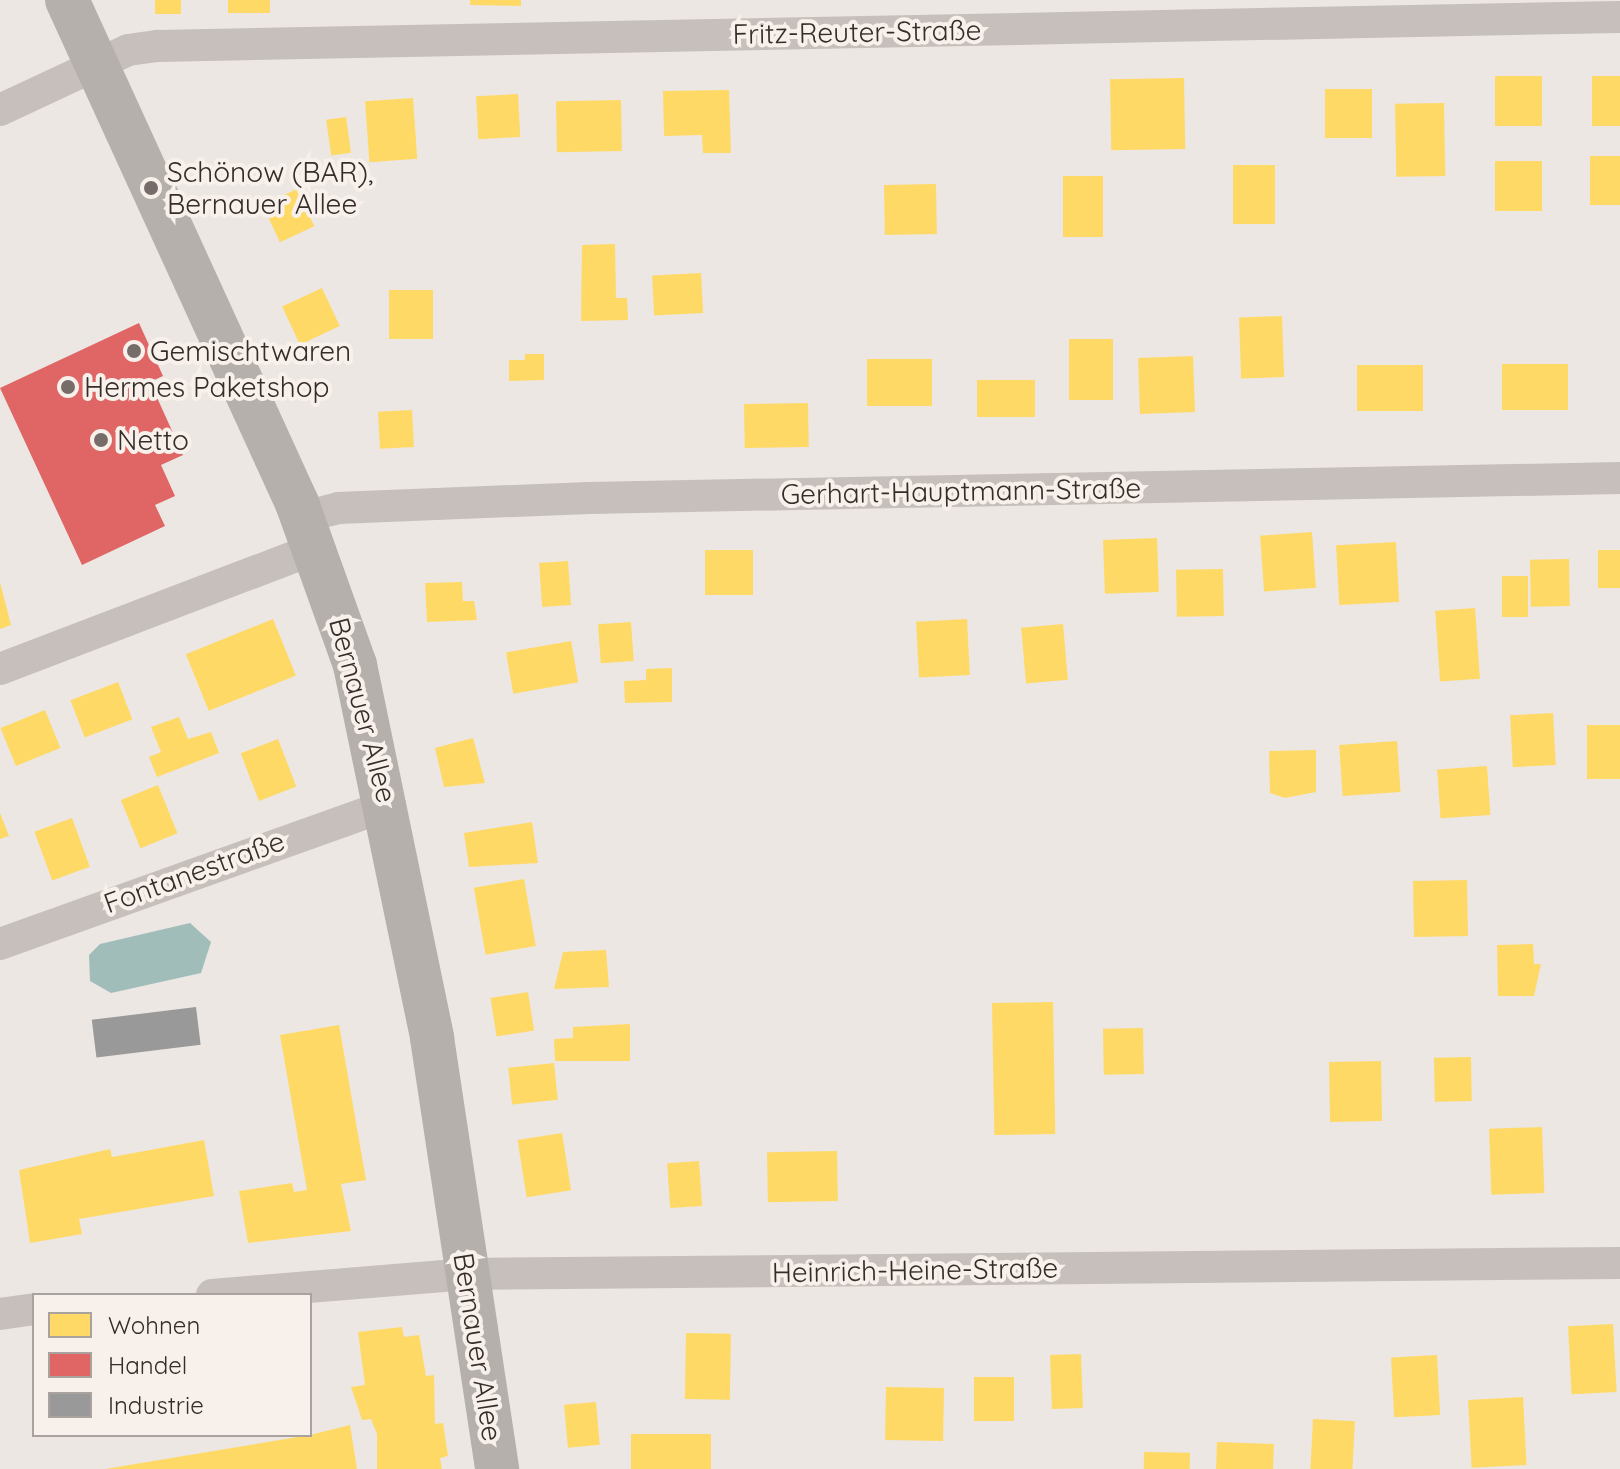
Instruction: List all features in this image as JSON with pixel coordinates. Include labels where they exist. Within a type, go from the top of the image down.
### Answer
[{"type":"main road","name":"Bernauer Allee","points":[[67,0],[309,533],[355,665],[390,804],[497,1469]]},
{"type":"street","name":"Fritz-Reuter-Straße","points":[[0,110],[96,64],[158,46],[1620,17]]},
{"type":"street","name":"Gerhart-Hauptmann-Straße","points":[[0,669],[309,533],[338,508],[589,498],[1620,478]]},
{"type":"street","name":"Fontanestraße","points":[[0,944],[390,804]]},
{"type":"street","name":"Heinrich-Heine-Straße","points":[[236,1293],[465,1274],[1620,1263]]},
{"type":"street","points":[[0,1314],[32,1309]]},
{"type":"water","points":[[190,923],[211,942],[201,973],[111,993],[90,981],[89,955],[100,944]]},
{"type":"building: Wohnen","points":[[155,0],[181,0],[181,14],[155,14]]},
{"type":"building: Wohnen","points":[[228,0],[270,0],[270,13],[228,13]]},
{"type":"building: Wohnen","points":[[470,0],[521,0],[521,6],[470,5]]},
{"type":"building: Wohnen","points":[[1495,76],[1542,76],[1542,126],[1495,126]]},
{"type":"building: Wohnen","points":[[1592,76],[1620,76],[1620,126],[1592,126]]},
{"type":"building: Wohnen","points":[[1184,78],[1185,149],[1111,150],[1110,79]]},
{"type":"building: Wohnen","points":[[1325,89],[1372,89],[1372,138],[1325,138]]},
{"type":"building: Wohnen","points":[[729,90],[731,153],[703,153],[702,135],[664,136],[663,91]]},
{"type":"building: Wohnen","points":[[518,94],[520,137],[478,139],[476,96]]},
{"type":"building: Wohnen","points":[[413,98],[417,159],[369,162],[365,101]]},
{"type":"building: Wohnen","points":[[621,100],[622,151],[557,152],[556,101]]},
{"type":"building: Wohnen","points":[[1444,103],[1445,176],[1396,177],[1395,104]]},
{"type":"building: Wohnen","points":[[346,117],[351,153],[331,155],[326,120]]},
{"type":"building: Wohnen","points":[[1590,156],[1620,156],[1620,205],[1590,205]]},
{"type":"building: Wohnen","points":[[1495,161],[1542,161],[1542,211],[1495,211]]},
{"type":"building: Wohnen","points":[[1233,165],[1275,165],[1275,224],[1233,224]]},
{"type":"building: Wohnen","points":[[1063,176],[1103,176],[1103,237],[1063,237]]},
{"type":"building: Wohnen","points":[[936,184],[937,234],[885,235],[884,185]]},
{"type":"building: Wohnen","points":[[297,189],[314,226],[280,242],[263,205]]},
{"type":"building: Wohnen","points":[[615,244],[616,298],[627,298],[628,320],[581,321],[582,245]]},
{"type":"building: Wohnen","points":[[701,273],[703,313],[654,316],[652,276]]},
{"type":"building: Wohnen","points":[[322,288],[340,326],[300,345],[282,307]]},
{"type":"building: Wohnen","points":[[389,290],[433,290],[433,339],[389,339]]},
{"type":"building: Wohnen","points":[[1282,316],[1284,377],[1241,378],[1239,318]]},
{"type":"building: Wohnen","points":[[1069,339],[1113,339],[1113,400],[1069,400]]},
{"type":"building: Wohnen","points":[[525,354],[544,354],[544,380],[509,381],[509,360],[525,360]]},
{"type":"building: Wohnen","points":[[1193,356],[1195,412],[1140,414],[1138,358]]},
{"type":"building: Wohnen","points":[[867,359],[932,359],[932,406],[867,406]]},
{"type":"building: Wohnen","points":[[1502,364],[1568,364],[1568,410],[1502,410]]},
{"type":"building: Wohnen","points":[[1357,365],[1423,365],[1423,411],[1357,411]]},
{"type":"building: Wohnen","points":[[977,380],[1035,380],[1035,417],[977,417]]},
{"type":"building: Wohnen","points":[[808,403],[809,447],[745,448],[744,404]]},
{"type":"building: Wohnen","points":[[412,410],[414,447],[380,449],[378,412]]},
{"type":"building: Wohnen","points":[[1312,532],[1316,588],[1264,591],[1260,536]]},
{"type":"building: Wohnen","points":[[1157,538],[1159,592],[1105,594],[1103,540]]},
{"type":"building: Wohnen","points":[[1396,542],[1399,602],[1339,605],[1336,545]]},
{"type":"building: Wohnen","points":[[705,550],[753,550],[753,595],[705,595]]},
{"type":"building: Wohnen","points":[[1598,550],[1620,550],[1620,588],[1598,588]]},
{"type":"building: Wohnen","points":[[1569,559],[1570,606],[1531,607],[1530,560]]},
{"type":"building: Wohnen","points":[[568,561],[571,605],[542,607],[539,563]]},
{"type":"building: Wohnen","points":[[1223,569],[1224,616],[1177,617],[1176,570]]},
{"type":"building: Wohnen","points":[[1502,576],[1528,576],[1528,617],[1502,617]]},
{"type":"building: Wohnen","points":[[0,582],[11,625],[0,629]]},
{"type":"building: Wohnen","points":[[462,582],[463,601],[474,601],[477,620],[427,622],[425,583]]},
{"type":"building: Wohnen","points":[[1475,608],[1480,679],[1440,682],[1435,611]]},
{"type":"building: Wohnen","points":[[273,619],[296,676],[209,711],[186,654]]},
{"type":"building: Wohnen","points":[[967,619],[970,675],[919,678],[916,622]]},
{"type":"building: Wohnen","points":[[631,622],[634,661],[601,663],[598,624]]},
{"type":"building: Wohnen","points":[[1063,624],[1068,680],[1026,683],[1021,628]]},
{"type":"building: Wohnen","points":[[571,641],[578,682],[513,694],[506,652]]},
{"type":"building: Wohnen","points":[[672,668],[672,702],[625,703],[624,681],[646,680],[646,669]]},
{"type":"building: Wohnen","points":[[118,682],[132,719],[85,738],[70,700]]},
{"type":"building: Wohnen","points":[[45,710],[60,748],[16,766],[0,728]]},
{"type":"building: Wohnen","points":[[1553,713],[1556,765],[1513,767],[1510,715]]},
{"type":"building: Wohnen","points":[[179,717],[188,739],[211,732],[219,753],[157,777],[149,757],[161,752],[151,727]]},
{"type":"building: Wohnen","points":[[1587,725],[1620,725],[1620,779],[1587,779]]},
{"type":"building: Wohnen","points":[[473,738],[485,783],[444,787],[435,748]]},
{"type":"building: Wohnen","points":[[278,739],[296,787],[259,801],[241,753]]},
{"type":"building: Wohnen","points":[[1397,741],[1401,792],[1343,796],[1339,745]]},
{"type":"building: Wohnen","points":[[1316,750],[1316,792],[1285,798],[1270,793],[1269,751]]},
{"type":"building: Wohnen","points":[[1487,766],[1490,815],[1441,818],[1437,769]]},
{"type":"building: Wohnen","points":[[158,785],[177,833],[140,848],[121,800]]},
{"type":"building: Wohnen","points":[[0,813],[9,836],[0,839]]},
{"type":"building: Wohnen","points":[[72,818],[90,867],[52,881],[34,832]]},
{"type":"building: Wohnen","points":[[532,822],[538,863],[469,867],[464,833]]},
{"type":"building: Wohnen","points":[[524,879],[536,946],[486,955],[474,888]]},
{"type":"building: Wohnen","points":[[1467,880],[1468,936],[1414,937],[1413,881]]},
{"type":"building: Wohnen","points":[[1533,944],[1534,964],[1541,964],[1534,996],[1498,996],[1497,945]]},
{"type":"building: Wohnen","points":[[606,950],[609,987],[554,989],[563,952]]},
{"type":"building: Wohnen","points":[[528,992],[534,1031],[497,1036],[490,998]]},
{"type":"building: Wohnen","points":[[1053,1002],[1055,1134],[994,1135],[992,1003]]},
{"type":"building: Wohnen","points":[[630,1024],[630,1061],[555,1061],[554,1039],[573,1038],[573,1027]]},
{"type":"building: Wohnen","points":[[339,1025],[366,1180],[341,1184],[351,1231],[248,1243],[239,1191],[292,1183],[294,1192],[307,1190],[280,1035]]},
{"type":"building: Wohnen","points":[[1143,1028],[1144,1074],[1104,1075],[1103,1029]]},
{"type":"building: Wohnen","points":[[1471,1057],[1472,1101],[1435,1102],[1434,1058]]},
{"type":"building: Wohnen","points":[[1381,1061],[1382,1121],[1330,1122],[1329,1062]]},
{"type":"building: Wohnen","points":[[554,1063],[558,1100],[512,1105],[508,1068]]},
{"type":"building: Wohnen","points":[[1542,1127],[1544,1193],[1491,1195],[1489,1129]]},
{"type":"building: Wohnen","points":[[562,1133],[571,1190],[527,1197],[518,1140]]},
{"type":"building: Wohnen","points":[[204,1140],[214,1196],[79,1219],[82,1234],[30,1243],[19,1170],[110,1149],[112,1157]]},
{"type":"building: Wohnen","points":[[837,1151],[838,1201],[768,1202],[767,1152]]},
{"type":"building: Wohnen","points":[[699,1161],[702,1206],[670,1208],[667,1163]]},
{"type":"building: Wohnen","points":[[1613,1324],[1617,1392],[1572,1394],[1568,1326]]},
{"type":"building: Wohnen","points":[[402,1327],[404,1337],[419,1335],[426,1376],[434,1375],[435,1424],[443,1423],[448,1456],[440,1458],[442,1469],[377,1469],[377,1434],[371,1419],[362,1420],[351,1387],[365,1385],[358,1332]]},
{"type":"building: Wohnen","points":[[686,1333],[731,1334],[730,1400],[685,1399]]},
{"type":"building: Wohnen","points":[[1081,1354],[1083,1408],[1052,1409],[1050,1355]]},
{"type":"building: Wohnen","points":[[1437,1355],[1440,1415],[1394,1417],[1391,1357]]},
{"type":"building: Wohnen","points":[[974,1377],[1014,1377],[1014,1421],[974,1421]]},
{"type":"building: Wohnen","points":[[886,1387],[944,1388],[943,1441],[885,1440]]},
{"type":"building: Wohnen","points":[[1523,1397],[1527,1465],[1472,1468],[1468,1400]]},
{"type":"building: Wohnen","points":[[596,1402],[600,1445],[568,1448],[564,1405]]},
{"type":"building: Wohnen","points":[[1313,1419],[1355,1421],[1352,1469],[1310,1469]]},
{"type":"building: Wohnen","points":[[350,1425],[357,1469],[105,1469],[312,1437]]},
{"type":"building: Wohnen","points":[[631,1434],[711,1434],[711,1469],[631,1469]]},
{"type":"building: Wohnen","points":[[1217,1442],[1274,1444],[1273,1469],[1216,1469]]},
{"type":"building: Wohnen","points":[[1144,1452],[1190,1453],[1190,1469],[1144,1469]]},
{"type":"building: Handel","name":"Netto","points":[[139,323],[163,376],[150,382],[183,455],[161,465],[175,496],[155,505],[165,526],[82,565],[0,388]]},
{"type":"building: Industrie","points":[[196,1007],[201,1045],[96,1058],[92,1020]]},
{"type":"place","name":"Schönow (BAR), Bernauer Allee","points":[[151,188]]},
{"type":"place","name":"Gemischtwaren","points":[[134,351]]},
{"type":"place","name":"Hermes Paketshop","points":[[68,387]]},
{"type":"place","name":"Netto","points":[[101,440]]}]
